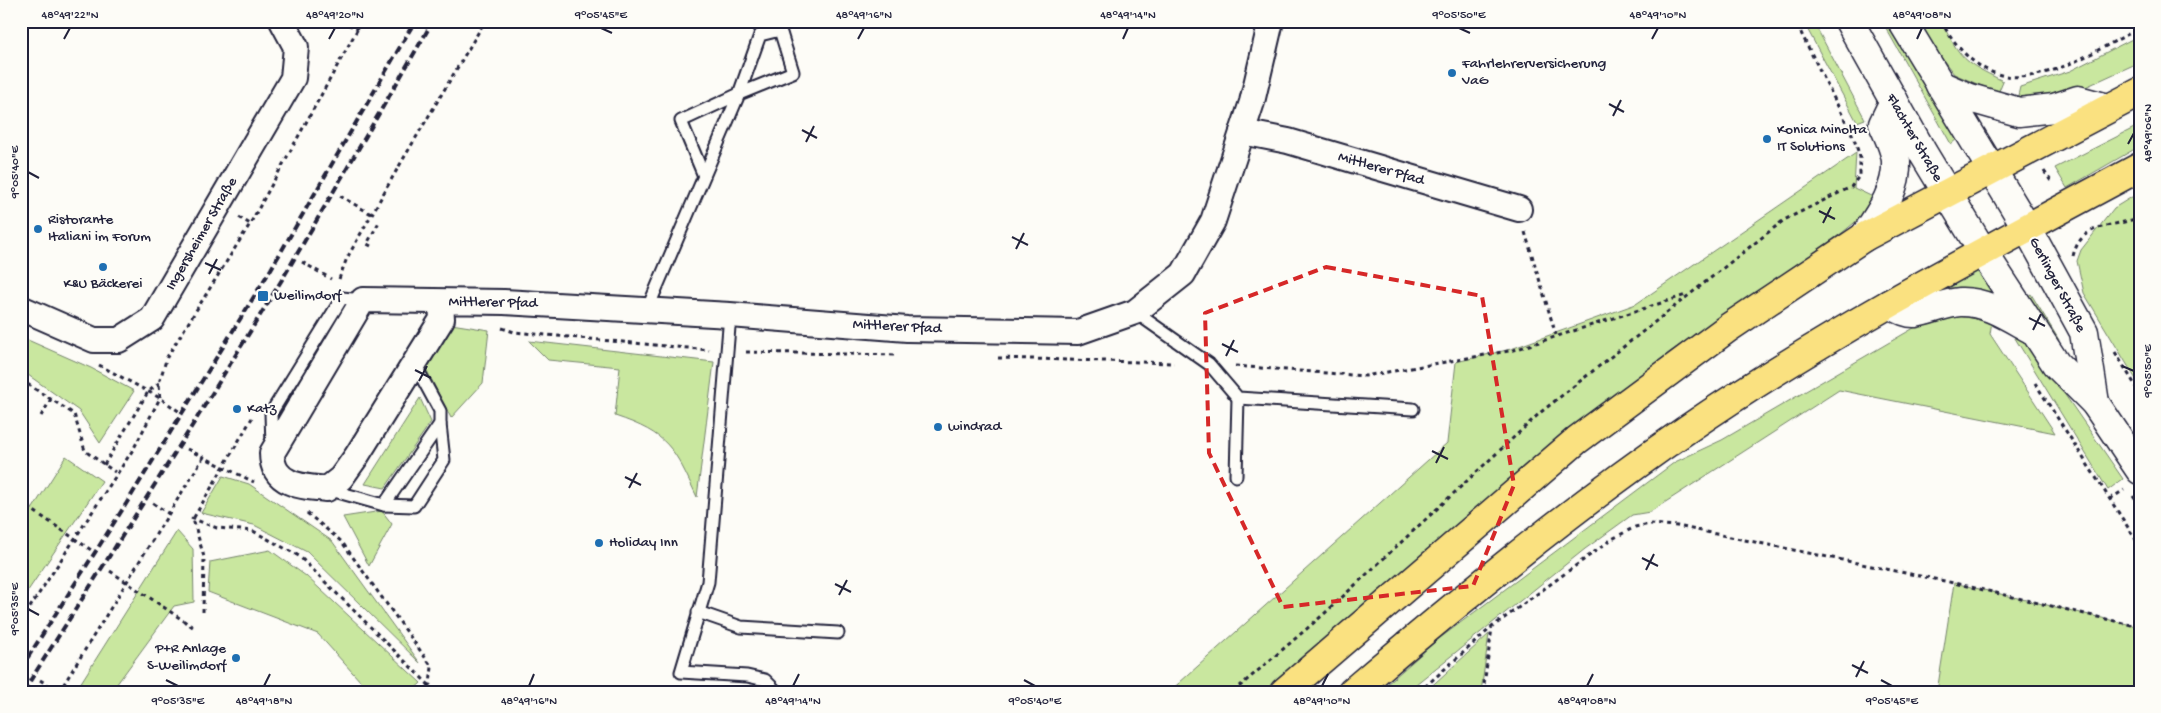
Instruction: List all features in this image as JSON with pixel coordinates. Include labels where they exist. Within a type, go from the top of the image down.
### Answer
[{"type":"main road","name":"Flachter Straße","points":[[1849,21],[1946,193],[1982,252]]},
{"type":"main road","points":[[1902,21],[2027,228]]},
{"type":"main road","points":[[1940,85],[1970,98],[2019,112],[2054,108],[2078,100],[2108,108]]},
{"type":"main road","points":[[1284,692],[1577,440],[1728,328],[1864,237],[1990,169],[2140,92]]},
{"type":"main road","points":[[1864,237],[1888,199],[1894,175],[1896,161],[1883,124],[1894,102]]},
{"type":"main road","points":[[1352,692],[1516,556],[1646,458],[1773,373],[1889,304],[2140,167]]},
{"type":"main road","name":"Gerlinger Straße","points":[[2027,228],[2084,332],[2095,403],[2133,484]]},
{"type":"main road","name":"Gerlinger Straße","points":[[1982,252],[2056,364],[2095,403]]},
{"type":"main road","points":[[1889,304],[1914,313],[1951,303],[1980,304],[2004,314],[2035,331]]},
{"type":"street","name":"Ingersheimer Straße","points":[[21,308],[94,340],[119,340],[133,333],[152,319],[293,78],[296,47],[282,21]]},
{"type":"street","name":"Mittlerer Pfad","points":[[441,302],[442,318],[341,478],[328,489],[306,488],[282,478],[272,465],[272,453],[362,300],[504,302],[730,315],[907,329],[1078,332],[1135,312],[1183,274],[1213,221],[1252,102],[1271,21]]},
{"type":"street","name":"Mittlerer Pfad","points":[[1242,132],[1288,141],[1519,209]]},
{"type":"lane","points":[[648,310],[739,94],[760,35],[780,30],[793,72],[739,94],[681,121],[704,176]]},
{"type":"lane","points":[[1135,312],[1209,364],[1238,398],[1236,476]]},
{"type":"lane","points":[[730,315],[708,582],[681,672],[747,676],[765,680],[777,692]]},
{"type":"lane","points":[[328,489],[384,505],[414,506],[444,460],[440,411],[414,363]]},
{"type":"lane","points":[[1238,398],[1413,408]]},
{"type":"lane","points":[[384,505],[440,424]]},
{"type":"lane","points":[[698,612],[741,627],[838,633]]},
{"type":"path","points":[[340,21],[358,29]]},
{"type":"path","points":[[21,621],[134,448],[160,398],[159,383],[167,357],[250,224],[362,21]]},
{"type":"path","points":[[475,21],[482,25]]},
{"type":"path","points":[[337,283],[347,258],[442,91],[485,21]]},
{"type":"path","points":[[1233,692],[1324,614],[1541,412],[1784,220],[1851,188],[1860,175],[1860,157],[1852,136],[1795,21]]},
{"type":"path","points":[[1941,21],[1960,50],[1980,67],[2007,78],[2027,78],[2046,73],[2140,28]]},
{"type":"path","points":[[340,196],[373,215]]},
{"type":"path","points":[[1519,209],[1556,335]]},
{"type":"path","points":[[2088,230],[2140,217]]},
{"type":"path","points":[[371,246],[368,244],[379,222]]},
{"type":"path","points":[[302,262],[332,279]]},
{"type":"path","points":[[92,361],[160,398],[180,412]]},
{"type":"path","points":[[21,380],[74,414],[85,451],[115,472]]},
{"type":"path","points":[[2034,382],[2140,546]]},
{"type":"path","points":[[104,465],[148,392],[159,383]]},
{"type":"path","points":[[42,416],[52,399]]},
{"type":"path","points":[[203,612],[204,557],[192,518],[252,416]]},
{"type":"path","points":[[187,449],[258,484]]},
{"type":"path","points":[[40,680],[59,692],[203,458]]},
{"type":"path","points":[[2110,499],[2133,484],[2140,506]]},
{"type":"path","points":[[153,503],[169,514]]},
{"type":"path","points":[[28,507],[91,550]]},
{"type":"path","points":[[299,508],[342,542],[432,666],[430,684],[420,692]]},
{"type":"path","points":[[192,518],[217,528],[253,531],[299,556],[436,692]]},
{"type":"path","points":[[1419,692],[1492,627],[1612,539],[1635,527],[1650,524],[1677,526],[1944,581],[2140,627]]},
{"type":"path","points":[[110,571],[193,627]]},
{"type":"path","points":[[1483,692],[1492,627]]},
{"type":"highlighted area","points":[[1326,267],[1482,296],[1514,485],[1473,586],[1283,607],[1209,453],[1205,313]]},
{"type":"green space","points":[[1803,21],[1813,21],[1865,119],[1857,122]]},
{"type":"green space","points":[[1882,21],[1886,21],[1957,139],[1951,144]]},
{"type":"green space","points":[[1918,21],[1941,21],[1965,59],[2003,81],[1998,93],[1954,74],[1933,47]]},
{"type":"green space","points":[[2140,35],[2140,62],[2066,96],[2017,100],[2020,87],[2070,71]]},
{"type":"green space","points":[[2140,125],[2140,146],[2067,188],[2055,168]]},
{"type":"green space","points":[[1856,153],[1854,188],[1873,197],[1860,218],[1842,233],[1670,352],[1527,463],[1270,692],[1169,692],[1447,443],[1456,362],[1511,349],[1636,304]]},
{"type":"green space","points":[[2140,192],[2140,386],[2084,293],[2077,261],[2081,250],[2114,208]]},
{"type":"green space","points":[[1980,269],[1997,294],[1939,293]]},
{"type":"green space","points":[[2031,294],[2059,340],[2057,346],[2023,299]]},
{"type":"green space","points":[[1958,316],[1992,321],[1990,334],[2055,433],[1839,390],[1650,512],[1632,515],[1585,549],[1406,692],[1378,692],[1436,641],[1675,462],[1722,440],[1919,325]]},
{"type":"green space","points":[[445,323],[489,330],[483,383],[451,418],[423,363]]},
{"type":"green space","points":[[2010,330],[2032,347],[2123,479],[2108,490]]},
{"type":"green space","points":[[21,337],[91,368],[134,391],[100,443],[79,411],[21,370]]},
{"type":"green space","points":[[529,341],[714,362],[697,497],[682,466],[668,445],[647,429],[615,416],[620,367],[548,360]]},
{"type":"green space","points":[[420,398],[431,422],[385,488],[365,484]]},
{"type":"green space","points":[[66,456],[102,481],[21,601],[21,527]]},
{"type":"green space","points":[[223,476],[249,484],[332,541],[420,663],[307,552],[254,525],[201,513]]},
{"type":"green space","points":[[382,511],[392,524],[369,566],[343,517]]},
{"type":"green space","points":[[177,531],[193,549],[194,602],[174,606],[111,692],[75,692]]},
{"type":"green space","points":[[270,550],[306,576],[421,683],[411,692],[370,692],[318,634],[208,592],[210,562]]},
{"type":"green space","points":[[1954,583],[2140,627],[2140,663],[2135,692],[1937,692]]},
{"type":"green space","points":[[1489,634],[1481,692],[1425,692]]},
{"type":"railway","points":[[21,668],[126,504],[271,269],[415,21]]},
{"type":"railway","points":[[23,692],[192,426],[283,278],[433,21]]},
{"type":"place","name":"Fahrlehrerversicherung VaG","points":[[1452,73]]},
{"type":"place","name":"Konica Minolta IT Solutions","points":[[1767,139]]},
{"type":"place","name":"Ristorante Italiani im Forum","points":[[38,229]]},
{"type":"place","name":"K&U Bäckerei","points":[[103,267]]},
{"type":"place","name":"Weilimdorf","points":[[263,296]]},
{"type":"place","name":"Katz","points":[[237,409]]},
{"type":"place","name":"windrad","points":[[938,427]]},
{"type":"place","name":"Holiday Inn","points":[[599,543]]},
{"type":"place","name":"P+R Anlage S-Weilimdorf","points":[[236,658]]}]
